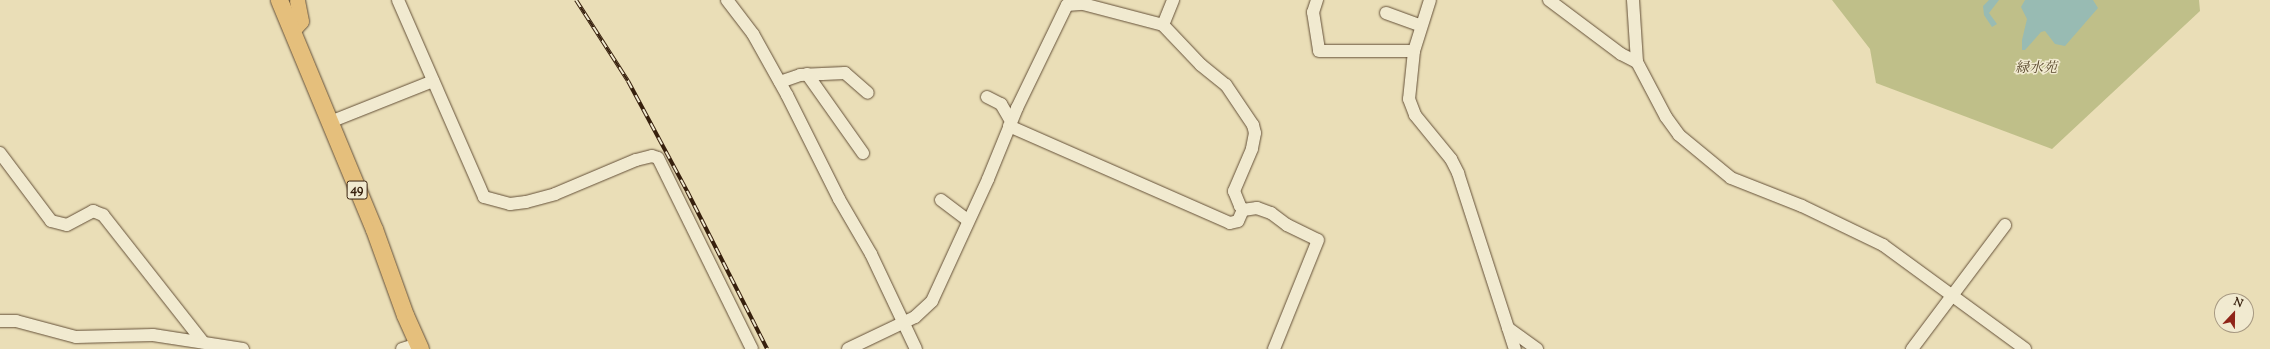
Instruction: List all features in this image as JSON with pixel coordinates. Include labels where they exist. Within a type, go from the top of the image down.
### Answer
[{"type":"highway","name":"49","points":[[279,0],[330,122],[419,347]]},
{"type":"main road","points":[[292,31],[301,21],[297,0]]},
{"type":"street","points":[[398,0],[482,194],[490,200],[510,204],[526,202],[555,194],[636,160],[652,156],[658,158],[752,349]]},
{"type":"street","points":[[727,0],[753,34],[780,82],[839,199],[871,254],[916,349]]},
{"type":"street","points":[[1163,25],[1173,0]]},
{"type":"street","points":[[1317,0],[1313,12],[1319,51],[1414,51]]},
{"type":"street","points":[[1430,0],[1414,51],[1408,88],[1411,108],[1421,124],[1451,159],[1458,173],[1515,349]]},
{"type":"street","points":[[1549,0],[1621,54],[1637,62]]},
{"type":"street","points":[[1633,0],[1637,62],[1666,118],[1679,135],[1725,174],[1873,239],[2025,349]]},
{"type":"street","points":[[848,349],[903,323],[922,312],[932,301],[1010,124],[1067,5],[1083,4],[1163,25],[1201,65],[1226,85],[1253,125],[1255,137],[1252,149],[1234,191],[1236,200],[1243,210]]},
{"type":"street","points":[[1386,13],[1421,26]]},
{"type":"street","points":[[780,82],[806,74],[845,73],[868,93]]},
{"type":"street","points":[[806,74],[863,153]]},
{"type":"street","points":[[330,122],[433,81]]},
{"type":"street","points":[[987,97],[1001,104],[1010,124],[1230,223],[1238,221],[1243,210]]},
{"type":"street","points":[[0,153],[51,222],[67,225],[93,211],[103,215],[203,342]]},
{"type":"street","points":[[941,200],[968,220]]},
{"type":"street","points":[[1243,210],[1257,208],[1271,213],[1287,225],[1318,240],[1274,349]]},
{"type":"street","points":[[1912,349],[2005,225]]},
{"type":"street","points":[[0,320],[16,321],[76,337],[153,335],[243,349]]},
{"type":"street","points":[[1508,328],[1537,349]]},
{"type":"street","points":[[402,349],[419,347]]},
{"type":"green space","name":"緑水苑","points":[[1832,0],[2199,0],[2200,11],[2052,149],[1876,83],[1870,49]]},
{"type":"water","points":[[1989,0],[1999,0],[1989,13],[1997,24],[1992,27],[1984,15],[1983,6]]},
{"type":"water","points":[[2025,0],[2093,0],[2098,8],[2065,46],[2055,44],[2045,31],[2041,32],[2025,50],[2022,50],[2022,40],[2027,19],[2021,7]]},
{"type":"railway","points":[[576,0],[628,81],[687,191],[767,349]]}]
